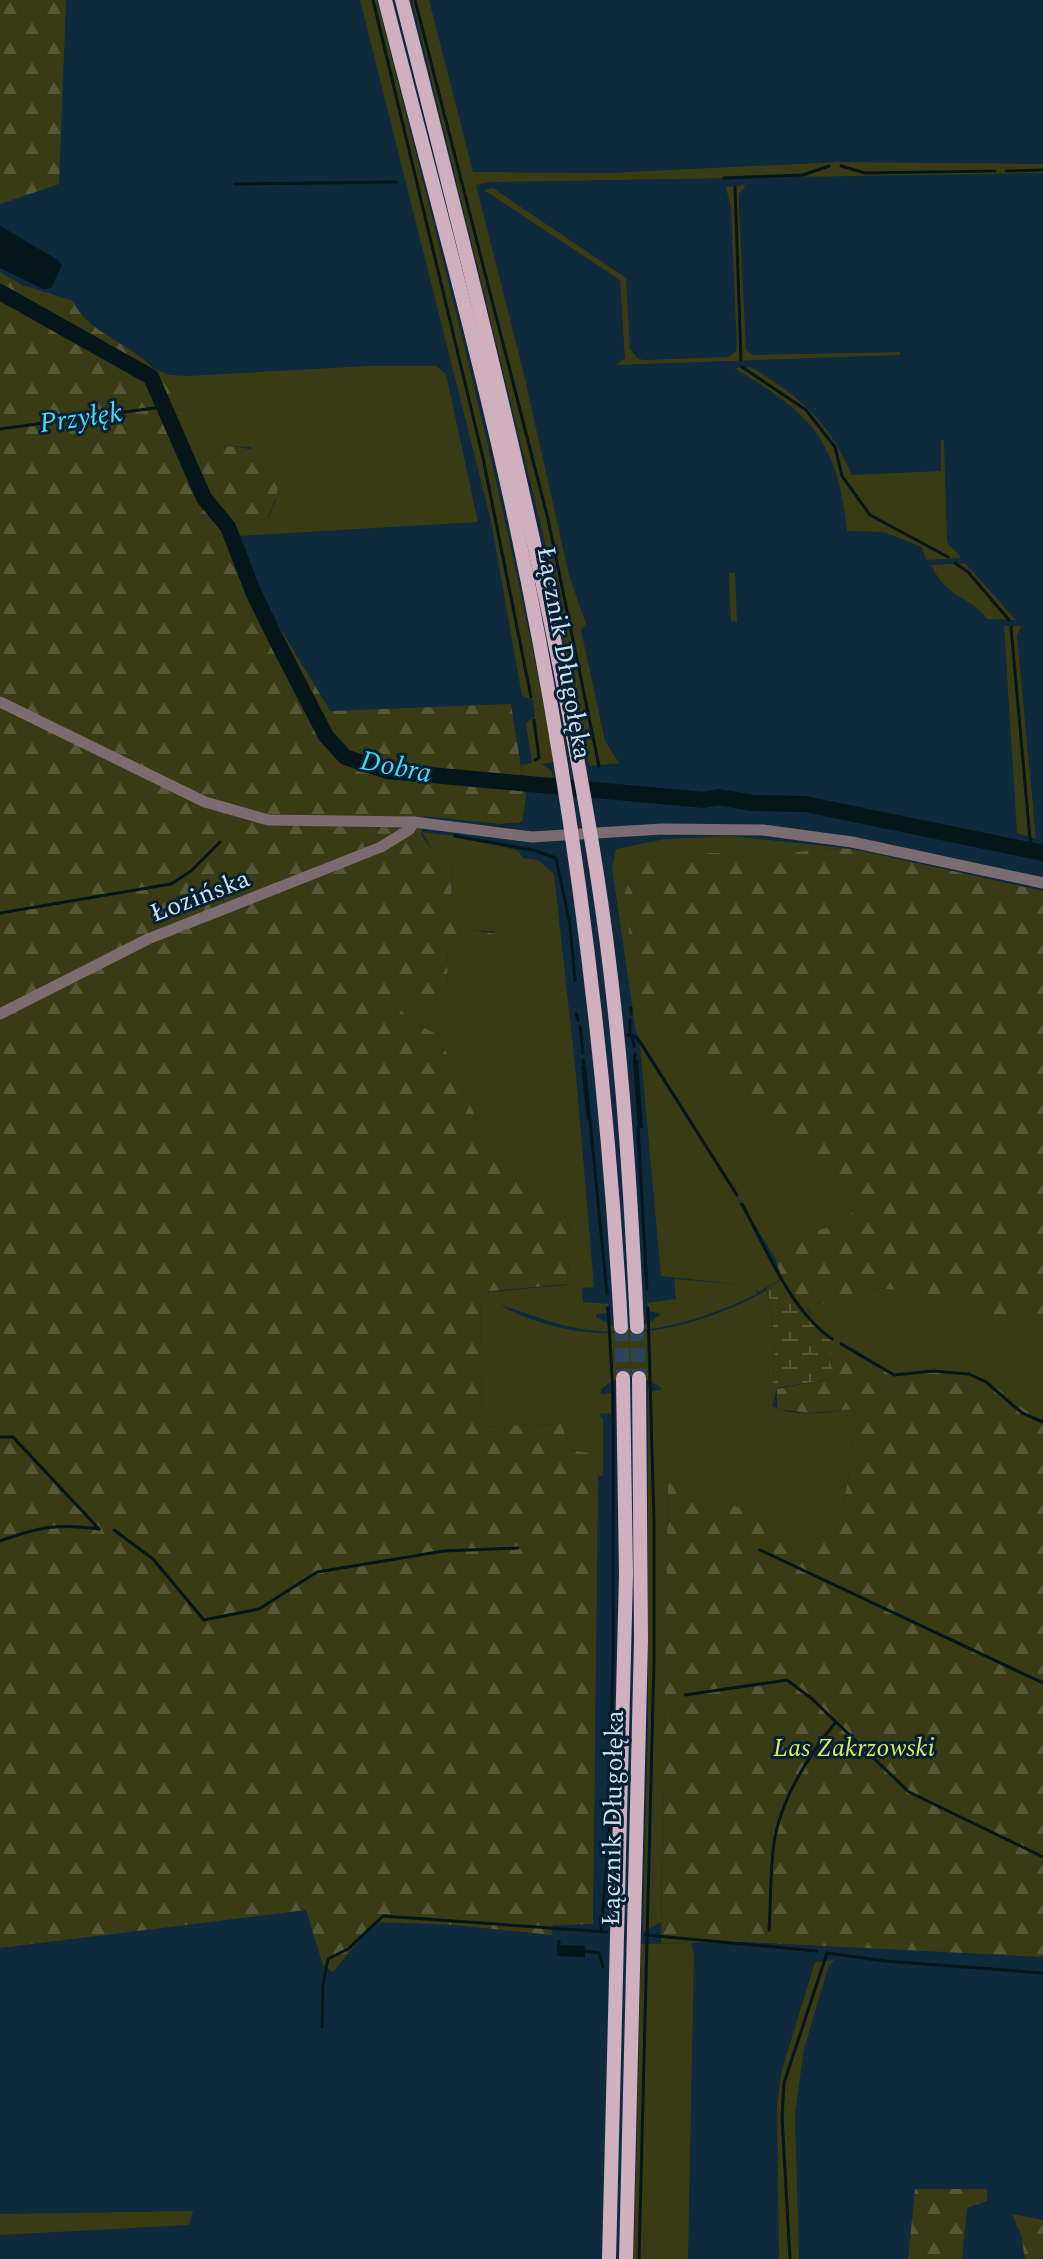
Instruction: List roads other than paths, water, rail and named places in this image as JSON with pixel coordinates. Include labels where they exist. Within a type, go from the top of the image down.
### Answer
[{"type":"main road","name":"Łącznik Długołęka","points":[[385,0],[511,504],[560,763],[602,1066],[621,1327]]},
{"type":"main road","name":"Łącznik Długołęka","points":[[402,0],[517,457],[578,765],[616,1034],[637,1327]]},
{"type":"main road","name":"Łącznik Długołęka","points":[[609,2259],[625,1631],[623,1378]]},
{"type":"main road","name":"Łącznik Długołęka","points":[[626,2259],[641,1667],[639,1378]]},
{"type":"street","points":[[0,702],[205,802],[240,814],[279,820],[414,822],[522,837],[694,828],[798,833],[1043,883]]},
{"type":"street","name":"Łozińska","points":[[0,1014],[148,939],[381,847],[410,829],[414,822]]},
{"type":"waterway","points":[[373,0],[483,458],[531,697]]},
{"type":"waterway","points":[[415,0],[548,519],[599,766]]},
{"type":"waterway","points":[[724,178],[803,175],[829,166]]},
{"type":"waterway","points":[[841,166],[865,173],[995,171]]},
{"type":"waterway","points":[[1006,171],[1043,170]]},
{"type":"waterway","points":[[235,184],[396,182]]},
{"type":"waterway","points":[[735,187],[741,360]]},
{"type":"waterway","name":"Dobra","points":[[0,292],[151,377],[204,498],[228,527],[254,594],[280,647],[326,736],[345,757],[387,771],[704,800],[718,797],[753,803],[805,804],[1043,853]]},
{"type":"waterway","points":[[742,367],[806,410],[835,447],[842,476],[870,515],[948,557]]},
{"type":"waterway","name":"Przyłęk","points":[[0,429],[162,407]]},
{"type":"waterway","points":[[955,563],[968,572],[1009,620]]},
{"type":"waterway","points":[[1011,627],[1031,850]]},
{"type":"waterway","points":[[534,720],[539,758],[535,760]]},
{"type":"waterway","points":[[455,836],[533,850],[556,858],[570,925],[575,981]]},
{"type":"waterway","points":[[0,913],[171,884],[191,871],[220,842]]},
{"type":"waterway","points":[[631,1008],[631,1014]]},
{"type":"waterway","points":[[576,1014],[578,1020]]},
{"type":"waterway","points":[[630,1020],[630,1035]]},
{"type":"waterway","points":[[580,1026],[583,1053]]},
{"type":"waterway","points":[[627,1035],[636,1037],[642,1045],[737,1195]]},
{"type":"waterway","points":[[632,1035],[634,1046]]},
{"type":"waterway","points":[[635,1054],[635,1060]]},
{"type":"waterway","points":[[583,1060],[584,1066]]},
{"type":"waterway","points":[[590,1120],[607,1294]]},
{"type":"waterway","points":[[638,1128],[647,1289]]},
{"type":"waterway","points":[[742,1204],[791,1295],[817,1327],[832,1339]]},
{"type":"waterway","points":[[601,1932],[609,1836],[613,1651],[613,1393],[608,1308]]},
{"type":"waterway","points":[[639,2259],[654,1660],[648,1308]]},
{"type":"waterway","points":[[841,1344],[894,1375],[933,1371],[969,1374],[986,1382],[1022,1413],[1043,1422]]},
{"type":"waterway","points":[[0,1437],[13,1437],[99,1529]]},
{"type":"waterway","points":[[0,1541],[49,1528],[72,1526],[99,1529]]},
{"type":"waterway","points":[[114,1530],[153,1559],[204,1620],[259,1609],[317,1572],[444,1551],[518,1548]]},
{"type":"waterway","points":[[760,1550],[1043,1683]]},
{"type":"waterway","points":[[685,1695],[787,1680],[811,1698],[909,1792],[1043,1857]]},
{"type":"waterway","points":[[769,1930],[773,1854],[782,1811],[805,1764],[835,1723]]},
{"type":"waterway","points":[[322,2027],[323,1985],[328,1959],[348,1949],[383,1916],[607,1932]]},
{"type":"waterway","points":[[646,1935],[817,1951]]},
{"type":"waterway","points":[[559,1941],[559,1946]]},
{"type":"waterway","points":[[585,1951],[599,1953],[603,1967]]},
{"type":"waterway","points":[[790,2259],[782,2117],[784,2083],[827,1953],[885,1961],[1043,1973]]},
{"type":"tunnel","points":[[621,1327],[623,1378]]},
{"type":"tunnel","points":[[637,1327],[639,1378]]},
{"type":"park label","name":"Las Zakrzowski","points":[[854,1748]]}]
